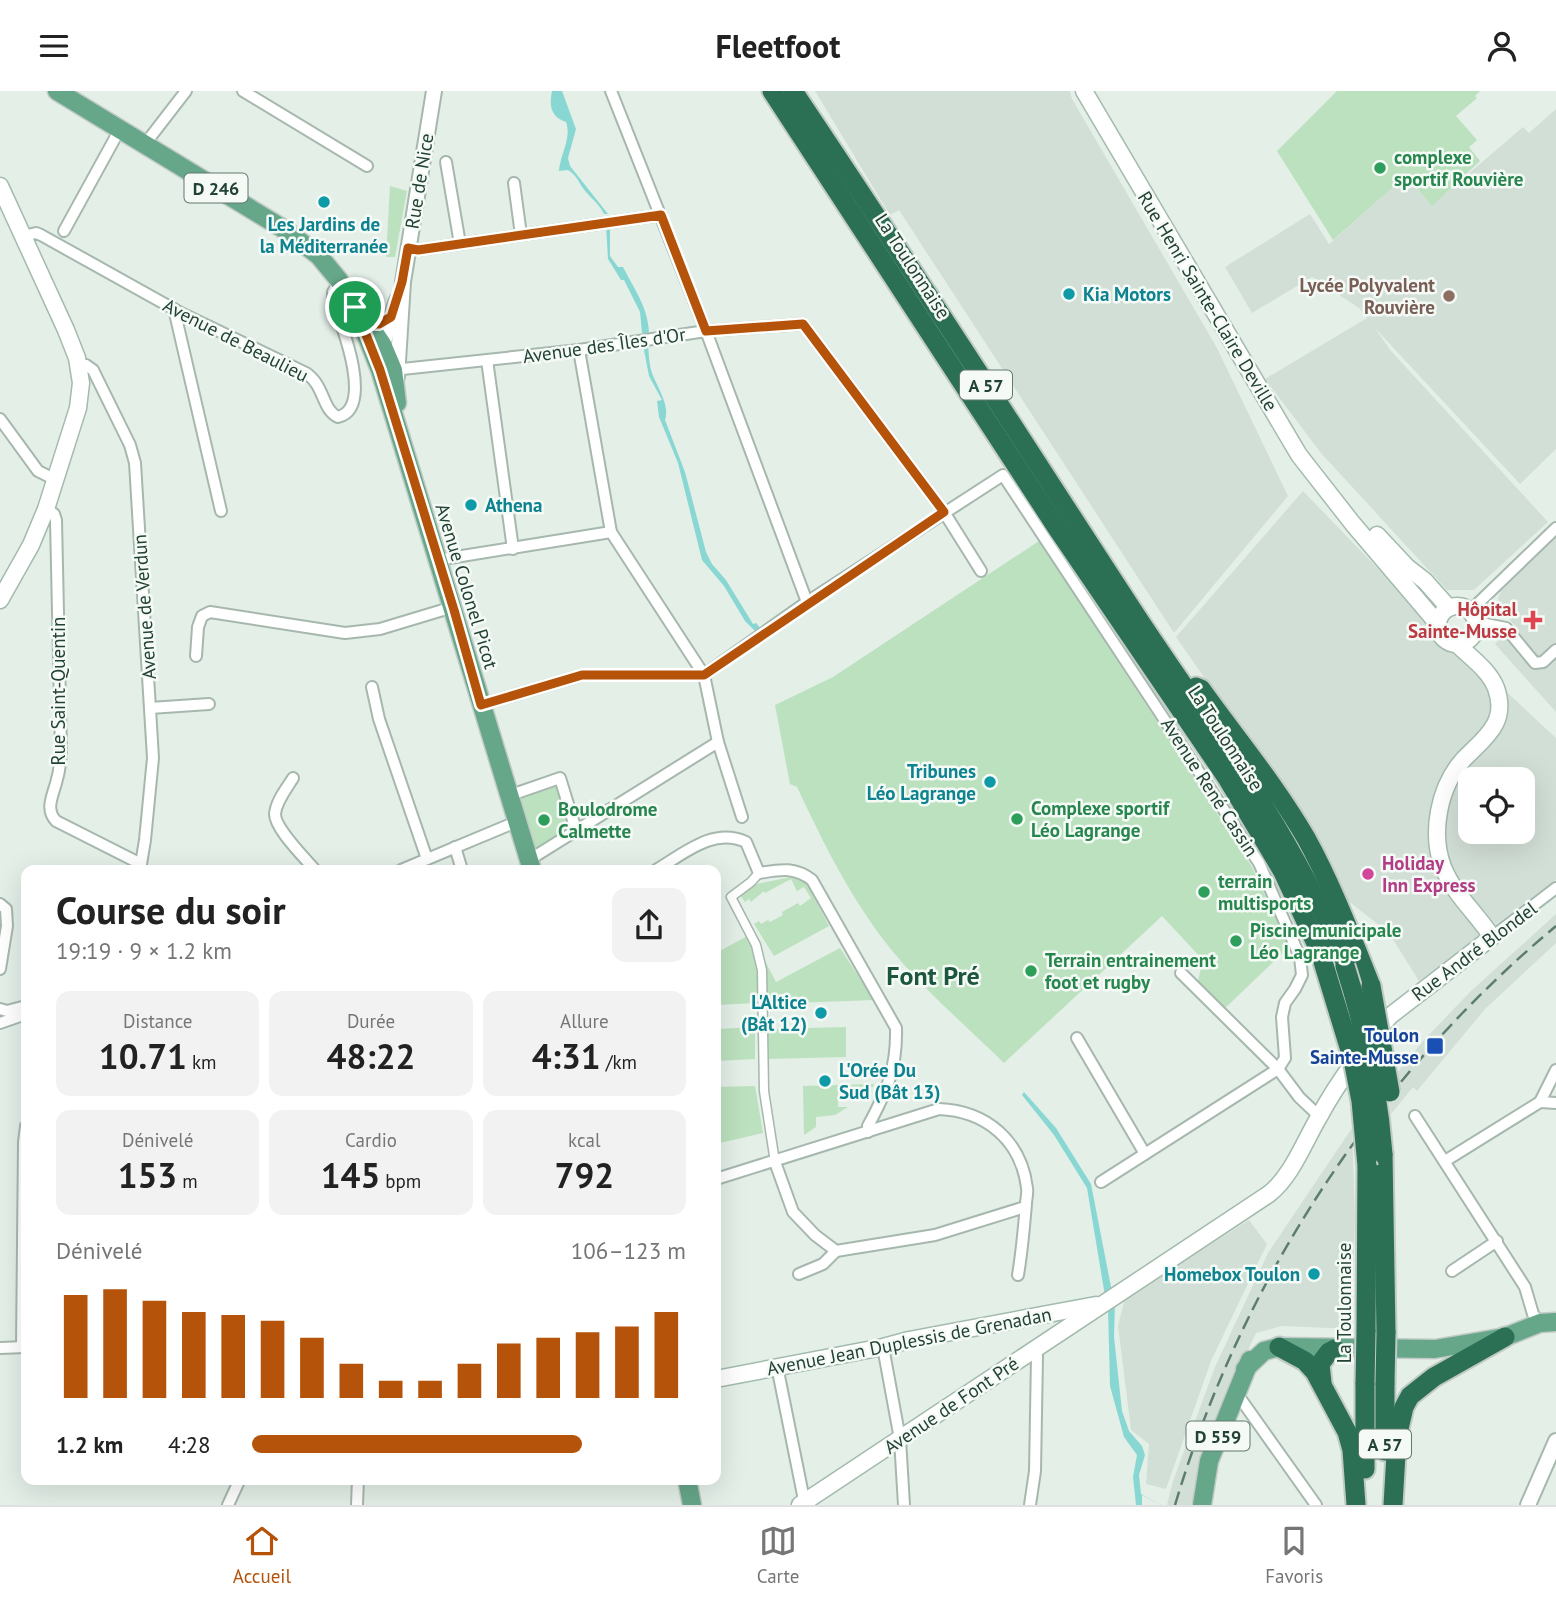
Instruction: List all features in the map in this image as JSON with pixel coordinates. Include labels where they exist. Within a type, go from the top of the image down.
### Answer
[{"type":"highway","name":"La Toulonnaise","points":[[772,91],[1057,528],[1227,778],[1283,872],[1353,1060],[1361,1101],[1367,1166],[1367,1221],[1360,1340],[1375,1383],[1385,1505]]},
{"type":"highway","name":"La Toulonnaise","points":[[793,91],[1178,680],[1272,819],[1298,862],[1336,941],[1366,1037],[1390,1153],[1386,1302],[1360,1340]]},
{"type":"highway","points":[[801,91],[855,184]]},
{"type":"highway","points":[[1178,680],[1200,689],[1265,778],[1305,838],[1349,929],[1376,1005],[1385,1055],[1390,1153]]},
{"type":"highway","points":[[1393,1505],[1397,1437],[1410,1396],[1434,1377],[1505,1337]]},
{"type":"highway","points":[[1322,1383],[1320,1364],[1329,1352],[1360,1340]]},
{"type":"highway","points":[[1279,1347],[1306,1361],[1322,1383],[1352,1450],[1356,1505]]},
{"type":"highway","name":"La Toulonnaise","points":[[1365,1505],[1375,1383]]},
{"type":"main road","name":"Avenue Colonel Picot","points":[[57,91],[303,243],[340,282],[390,370],[399,434],[531,865]]},
{"type":"main road","name":"Rue Henri Sainte-Claire Deville","points":[[1084,91],[1299,455],[1353,524],[1438,624]]},
{"type":"main road","points":[[0,186],[66,330],[78,364],[81,383],[78,408],[46,509],[31,545],[0,600]]},
{"type":"main road","name":"Avenue Colonel Picot","points":[[355,307],[382,344],[396,396],[399,434]]},
{"type":"main road","name":"Rue Henri Sainte-Claire Deville","points":[[1340,505],[1364,521],[1449,608]]},
{"type":"main road","points":[[1462,607],[1473,616],[1475,631],[1464,641],[1446,640],[1439,630],[1440,617],[1449,608],[1462,607]]},
{"type":"main road","points":[[1464,641],[1475,661],[1495,685],[1499,697],[1499,711],[1496,724],[1460,762],[1451,778],[1440,808],[1439,851],[1447,876],[1492,937]]},
{"type":"main road","name":"Rue André Blondel","points":[[1101,1304],[1276,1188],[1334,1091],[1380,1027],[1404,1005],[1492,937]]},
{"type":"main road","name":"Avenue de Font Pré","points":[[803,1504],[1034,1351],[1070,1318],[1101,1304]]},
{"type":"main road","name":"D 559","points":[[1202,1505],[1209,1461],[1236,1391],[1257,1348],[1266,1340],[1275,1336],[1297,1335],[1435,1349],[1505,1337],[1543,1320],[1556,1310]]},
{"type":"main road","name":"Avenue Jean Duplessis de Grenadan","points":[[721,1378],[909,1340],[1070,1318]]},
{"type":"main road","name":"D 559","points":[[1476,1342],[1543,1320]]},
{"type":"main road","name":"D 559","points":[[1279,1347],[1360,1340]]},
{"type":"main road","points":[[1245,1369],[1264,1351],[1279,1347]]},
{"type":"main road","points":[[688,1485],[692,1505]]},
{"type":"street","points":[[145,144],[186,91]]},
{"type":"street","points":[[243,91],[367,166]]},
{"type":"street","name":"Rue de Nice","points":[[390,370],[434,91]]},
{"type":"street","points":[[611,91],[706,331],[807,603]]},
{"type":"street","points":[[64,231],[120,129]]},
{"type":"street","points":[[446,162],[460,244]]},
{"type":"street","points":[[514,183],[522,235]]},
{"type":"street","points":[[408,248],[418,250],[661,215]]},
{"type":"street","name":"Avenue de Beaulieu","points":[[23,236],[36,233],[41,235],[174,309],[310,376],[320,387],[335,417],[342,417],[352,401],[355,371],[333,301],[333,292],[340,282]]},
{"type":"street","points":[[382,344],[402,282]]},
{"type":"street","points":[[174,309],[220,511]]},
{"type":"street","points":[[369,324],[379,324],[391,317]]},
{"type":"street","name":"Avenue des Îles d'Or","points":[[390,370],[579,350],[706,331],[803,324],[944,512]]},
{"type":"street","points":[[579,350],[611,532],[704,675],[718,743],[742,817]]},
{"type":"street","points":[[487,360],[513,549]]},
{"type":"street","name":"Avenue de Verdun","points":[[78,364],[93,370],[134,459],[153,765],[140,865]]},
{"type":"street","points":[[0,419],[38,471],[56,480]]},
{"type":"street","name":"Avenue René Cassin","points":[[944,512],[1003,475],[1259,863],[1300,957],[1302,975],[1296,989],[1285,1003],[1282,1017],[1284,1058],[1278,1069]]},
{"type":"street","name":"Rue Saint-Quentin","points":[[46,509],[56,517],[61,751],[50,811],[56,821],[136,865]]},
{"type":"street","points":[[481,705],[582,675],[704,675],[944,512],[981,571]]},
{"type":"street","points":[[1556,528],[1473,616],[1506,628],[1535,663],[1543,662],[1556,650]]},
{"type":"street","points":[[437,560],[611,532]]},
{"type":"street","points":[[196,656],[199,622],[202,616],[210,613],[345,633],[380,629],[453,607]]},
{"type":"street","points":[[372,687],[379,719],[427,859]]},
{"type":"street","points":[[150,708],[209,704]]},
{"type":"street","points":[[531,865],[576,830],[718,743]]},
{"type":"street","points":[[293,778],[279,803],[275,818],[311,865]]},
{"type":"street","points":[[508,796],[560,778],[576,830]]},
{"type":"street","points":[[413,865],[516,822]]},
{"type":"street","points":[[665,865],[715,836],[734,836],[746,842],[759,873]]},
{"type":"street","points":[[455,847],[460,865]]},
{"type":"street","points":[[836,1251],[815,1235],[793,1212],[775,1162],[764,1091],[762,970],[756,945],[731,897],[751,883],[759,873],[782,869],[800,870],[812,880],[896,1028],[897,1053],[893,1073],[868,1126],[868,1132]]},
{"type":"street","name":"Rue André Blondel","points":[[1492,937],[1556,888]]},
{"type":"street","points":[[0,904],[6,909],[7,918],[0,969]]},
{"type":"street","points":[[1181,974],[1278,1069],[1299,1097],[1320,1116]]},
{"type":"street","points":[[0,1009],[7,1011],[21,1007]]},
{"type":"street","points":[[0,1023],[21,1016]]},
{"type":"street","points":[[1077,1038],[1146,1154]]},
{"type":"street","points":[[1101,1182],[1278,1069]]},
{"type":"street","points":[[1446,1161],[1540,1101],[1556,1070]]},
{"type":"street","points":[[1540,1101],[1556,1103]]},
{"type":"street","points":[[721,1178],[939,1109],[964,1111],[988,1123],[1015,1150],[1027,1189],[1026,1223],[1018,1275]]},
{"type":"street","points":[[1415,1116],[1497,1241],[1543,1320]]},
{"type":"street","points":[[799,1274],[823,1264],[836,1251],[934,1235],[1025,1207]]},
{"type":"street","points":[[1452,1271],[1497,1241]]},
{"type":"street","points":[[0,1348],[21,1347]]},
{"type":"street","points":[[883,1347],[900,1439],[904,1505]]},
{"type":"street","points":[[1030,1505],[1035,1471],[1037,1356],[1034,1351]]},
{"type":"street","points":[[777,1366],[803,1504]]},
{"type":"street","points":[[1236,1391],[1317,1505]]},
{"type":"street","points":[[1528,1505],[1556,1441]]},
{"type":"street","points":[[228,1505],[237,1485]]},
{"type":"street","points":[[357,1505],[358,1485]]},
{"type":"shaded area","points":[[815,91],[1070,91],[1072,99],[1217,348],[1288,496],[1174,633],[899,210],[890,215]]},
{"type":"shaded area","name":"Lycée Polyvalent Rouvière","points":[[1556,109],[1556,449],[1520,484],[1375,328],[1391,351],[1548,522],[1474,590],[1447,590],[1321,453],[1265,379],[1367,318],[1359,308],[1312,277],[1252,313],[1225,267],[1310,214],[1329,244],[1407,175],[1432,205],[1523,127],[1529,133]]},
{"type":"shaded area","points":[[1303,491],[1413,605],[1556,738],[1556,880],[1419,981],[1389,933],[1342,896],[1265,765],[1176,637]]},
{"type":"shaded area","name":"Hôpital Sainte-Musse","points":[[1556,536],[1556,712],[1495,644],[1515,626],[1499,606],[1501,591]]},
{"type":"shaded area","points":[[1556,914],[1556,943],[1485,1009],[1417,1091],[1413,1087],[1391,1114],[1387,1085],[1423,1041],[1472,990]]},
{"type":"shaded area","points":[[1352,1128],[1355,1217],[1352,1329],[1282,1326],[1256,1333],[1228,1392],[1192,1505],[1167,1505],[1173,1481],[1215,1367],[1268,1253]]},
{"type":"shaded area","points":[[1249,1220],[1267,1244],[1211,1361],[1166,1489],[1146,1484],[1149,1444],[1131,1430],[1118,1326],[1125,1298]]},
{"type":"green space","name":"complexe sportif Rouvière","points":[[1337,91],[1480,91],[1475,96],[1477,98],[1456,116],[1477,140],[1469,147],[1480,161],[1432,206],[1407,175],[1333,240],[1277,151]]},
{"type":"green space","points":[[390,186],[407,191],[395,257],[386,257]]},
{"type":"green space","name":"Complexe sportif Léo Lagrange","points":[[1039,541],[1252,867],[1289,947],[1222,1011],[1197,985],[1203,960],[1162,916],[1004,1063],[919,981],[888,945],[852,893],[797,787],[790,784],[775,705],[833,677]]},
{"type":"green space","points":[[559,780],[574,830],[531,854],[514,797]]},
{"type":"green space","points":[[802,875],[829,926],[774,956],[754,924],[759,921],[761,924],[768,920],[770,922],[783,915],[782,912],[798,903],[800,906],[811,898],[804,887],[797,891],[791,879],[765,893],[764,891],[751,902],[749,899],[745,902],[740,895],[756,884]]},
{"type":"green space","points":[[749,935],[756,960],[757,1003],[721,1005],[721,950]]},
{"type":"green space","points":[[840,948],[874,1000],[766,1004],[765,961],[776,982]]},
{"type":"green space","points":[[755,1027],[755,1059],[721,1061],[721,1029]]},
{"type":"green space","points":[[846,1027],[846,1057],[767,1059],[767,1029]]},
{"type":"green space","points":[[874,1084],[873,1087],[838,1088],[838,1107],[848,1107],[835,1115],[816,1117],[816,1127],[804,1135],[803,1086]]},
{"type":"green space","points":[[755,1086],[763,1133],[721,1143],[721,1087]]},
{"type":"water","points":[[552,91],[562,91],[576,129],[568,158],[570,166],[608,214],[604,214],[572,173],[568,170],[559,171],[567,140],[567,128],[566,122],[552,110]]},
{"type":"water","points":[[610,225],[610,256],[618,267],[623,267],[640,298],[649,333],[642,333],[640,312],[624,280],[621,280],[608,259],[606,226]]},
{"type":"water","points":[[643,345],[648,345],[651,370],[665,403],[665,420],[685,472],[706,552],[753,624],[756,623],[761,629],[756,632],[745,621],[724,586],[702,560],[678,463],[659,417],[657,401],[662,400],[649,376]]},
{"type":"water","points":[[1024,1092],[1056,1128],[1091,1184],[1112,1292],[1105,1296],[1087,1188],[1054,1135],[1022,1095]]},
{"type":"water","points":[[1115,1303],[1114,1337],[1122,1411],[1129,1431],[1142,1446],[1145,1455],[1139,1475],[1141,1494],[1162,1505],[1142,1495],[1142,1505],[1136,1505],[1133,1477],[1137,1455],[1124,1437],[1110,1386],[1108,1308]]},
{"type":"railway","points":[[1175,1505],[1203,1422],[1237,1341],[1278,1262],[1323,1187],[1374,1116],[1430,1048],[1491,985],[1556,926]]},
{"type":"place","name":"complexe sportif Rouvière","points":[[1380,168]]},
{"type":"place","name":"Les Jardins de la Méditerranée","points":[[324,202]]},
{"type":"place","name":"Kia Motors","points":[[1069,294]]},
{"type":"place","name":"Lycée Polyvalent Rouvière","points":[[1449,296]]},
{"type":"place","name":"Athena","points":[[471,505]]},
{"type":"place","name":"Hôpital Sainte-Musse","points":[[1533,620]]},
{"type":"place","name":"Tribunes Léo Lagrange","points":[[990,782]]},
{"type":"place","name":"Complexe sportif Léo Lagrange","points":[[1017,819]]},
{"type":"place","name":"Boulodrome Calmette","points":[[544,820]]},
{"type":"place","name":"Holiday Inn Express","points":[[1368,874]]},
{"type":"place","name":"terrain multisports","points":[[1204,892]]},
{"type":"place","name":"Piscine municipale Léo Lagrange","points":[[1236,941]]},
{"type":"place","name":"Terrain entrainement foot et rugby","points":[[1031,971]]},
{"type":"place","name":"L'Altice (Bât 12)","points":[[821,1013]]},
{"type":"place","name":"Toulon Sainte-Musse","points":[[1435,1046]]},
{"type":"place","name":"L'Orée Du Sud (Bât 13)","points":[[825,1081]]},
{"type":"place","name":"Homebox Toulon","points":[[1314,1274]]},
{"type":"district","name":"Font Pré","points":[[933,975]]},
{"type":"route","points":[[661,215],[706,331],[803,324],[944,512],[704,675],[582,675],[481,705],[380,370],[355,307],[369,324],[384,323],[391,317],[402,282],[408,248],[418,250],[661,215]]}]
